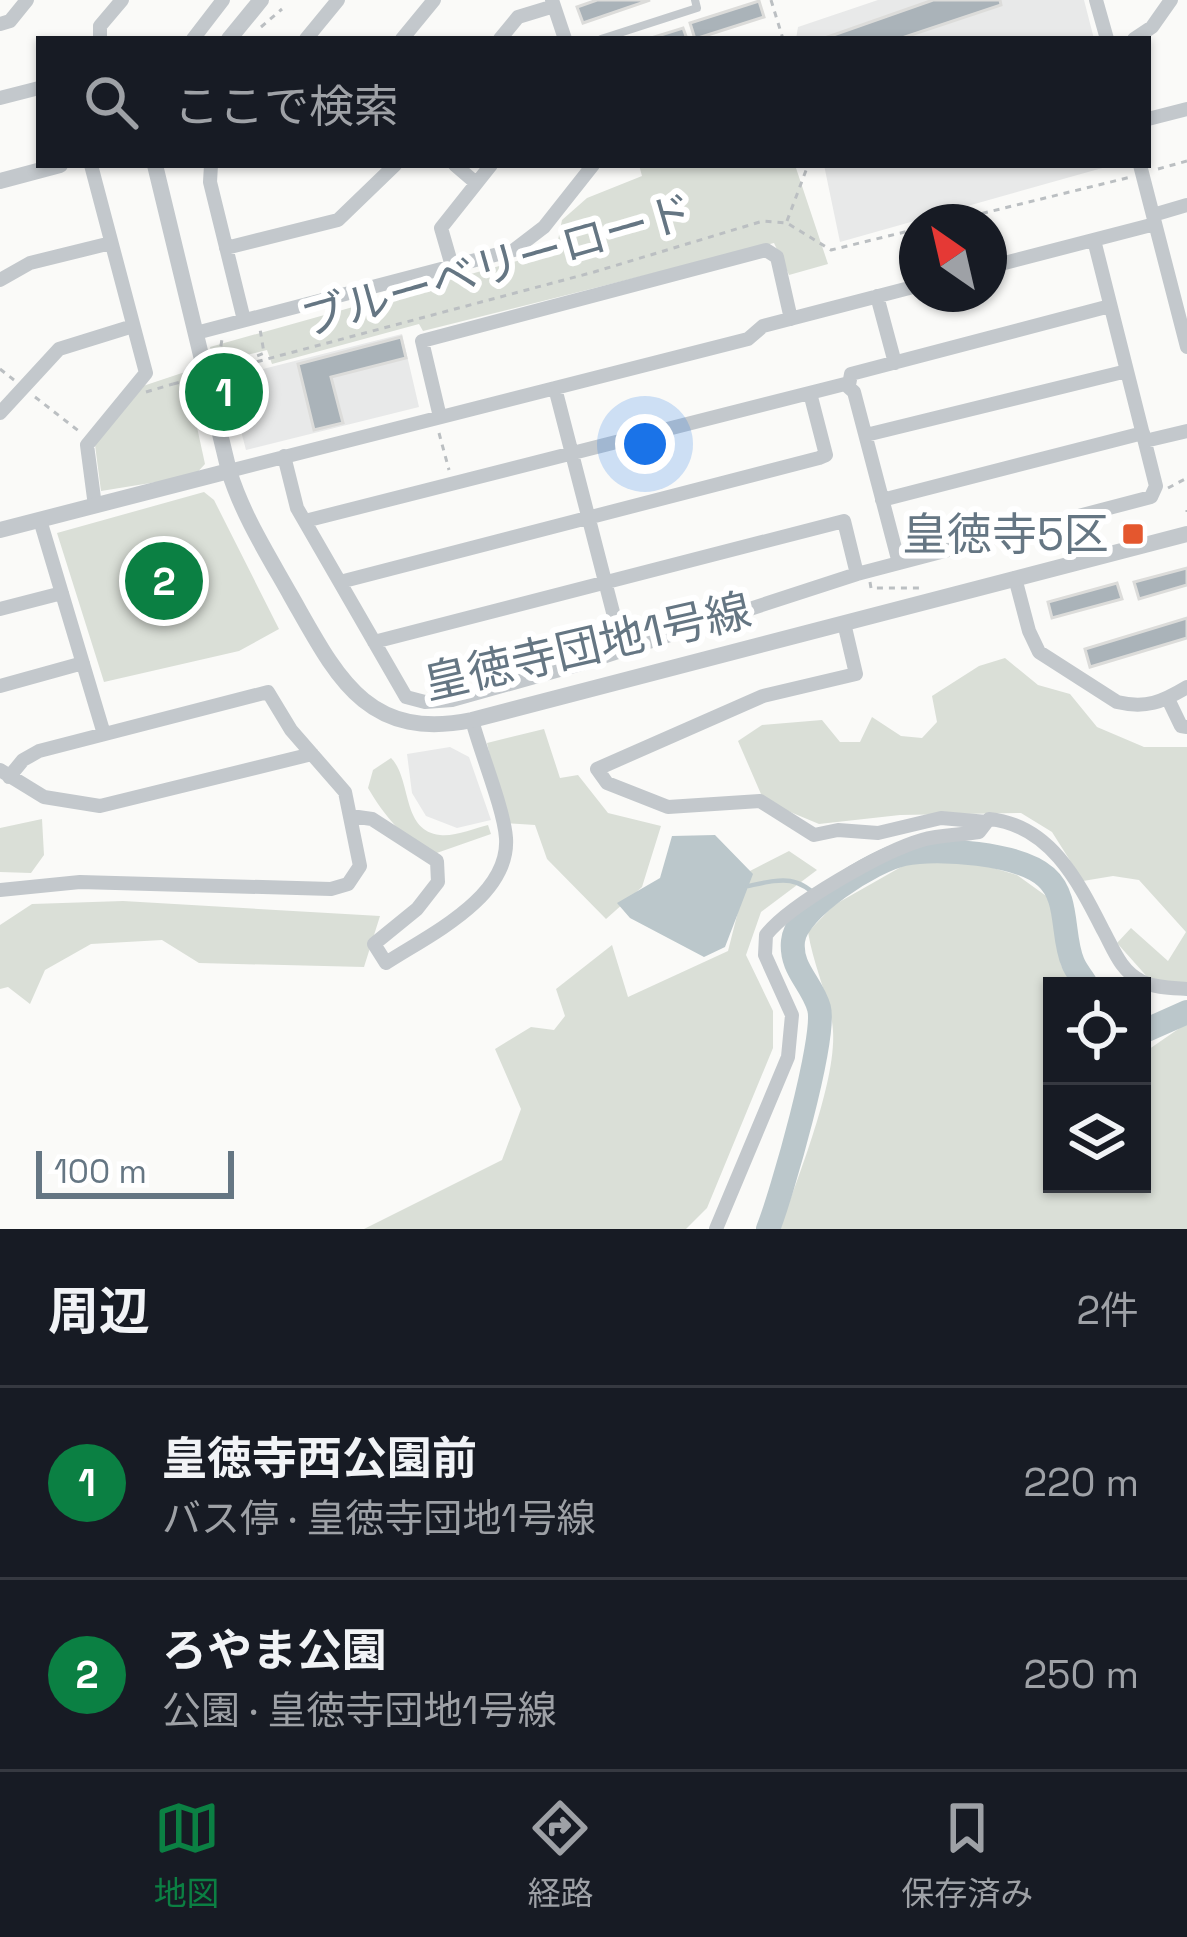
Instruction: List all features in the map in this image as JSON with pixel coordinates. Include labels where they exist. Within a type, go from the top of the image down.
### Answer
[{"type":"street","points":[[0,24],[10,21],[27,0]]},
{"type":"street","points":[[100,36],[100,26],[122,0]]},
{"type":"street","points":[[195,36],[224,0]]},
{"type":"street","points":[[231,36],[261,0]]},
{"type":"street","points":[[308,36],[338,0]]},
{"type":"street","points":[[404,36],[434,0]]},
{"type":"street","points":[[1096,0],[1106,36]]},
{"type":"street","points":[[1138,36],[1152,27],[1172,0]]},
{"type":"street","points":[[502,36],[518,17],[553,3],[564,36]]},
{"type":"street","points":[[0,98],[36,89]]},
{"type":"street","points":[[1151,117],[1187,109]]},
{"type":"street","points":[[0,181],[49,168]]},
{"type":"street","points":[[92,168],[146,373],[91,440],[86,453],[94,506]]},
{"type":"street","name":"皇徳寺団地1号線","points":[[156,168],[229,471],[248,521],[346,687],[394,719],[427,726],[472,719],[1187,534]]},
{"type":"street","points":[[211,168],[210,182],[244,320]]},
{"type":"street","points":[[226,248],[338,220],[392,168]]},
{"type":"street","points":[[458,168],[476,183]]},
{"type":"street","points":[[452,266],[441,227],[488,168]]},
{"type":"street","points":[[196,333],[522,246],[591,168]]},
{"type":"street","points":[[1141,170],[1187,347]]},
{"type":"street","points":[[1007,262],[1094,240],[1187,205]]},
{"type":"street","points":[[284,456],[297,508],[406,697],[424,702],[452,700],[898,563],[1155,493],[1094,240]]},
{"type":"street","points":[[0,280],[30,262],[111,243]]},
{"type":"street","points":[[438,417],[422,341],[766,250],[776,257],[791,319]]},
{"type":"street","points":[[0,530],[748,339],[763,326],[899,291]]},
{"type":"street","points":[[878,296],[895,363]]},
{"type":"street","points":[[848,385],[850,374],[1110,306]]},
{"type":"street","points":[[0,413],[59,349],[133,326]]},
{"type":"street","points":[[866,435],[1127,371]]},
{"type":"street","points":[[305,521],[848,385]]},
{"type":"street","points":[[848,385],[854,392],[898,563]]},
{"type":"street","points":[[555,388],[623,650]]},
{"type":"street","points":[[340,582],[826,455],[810,393]]},
{"type":"street","points":[[882,500],[1187,430]]},
{"type":"street","points":[[40,520],[104,734]]},
{"type":"street","points":[[374,642],[844,521],[863,575]]},
{"type":"street","points":[[1015,578],[1033,644],[1046,658],[1117,702],[1143,706],[1187,687]]},
{"type":"street","points":[[0,609],[62,593]]},
{"type":"street","points":[[844,623],[856,674],[763,696],[597,769],[607,783],[668,807],[760,801],[814,835],[838,830],[878,833],[941,818],[1008,820],[1046,842],[1074,877],[1118,961],[1128,971],[1142,982],[1187,989]]},
{"type":"street","points":[[0,686],[83,663]]},
{"type":"street","points":[[0,890],[80,882],[348,884],[360,866],[340,784],[279,713],[268,692],[39,752],[5,773],[44,796],[100,806],[312,754]]},
{"type":"street","points":[[1168,699],[1181,726],[1187,727]]},
{"type":"street","points":[[351,816],[372,818],[437,861],[438,882],[417,909],[374,944],[386,963],[455,917],[488,889],[498,870],[507,841],[472,719]]},
{"type":"street","points":[[716,1229],[788,1057],[792,1015],[765,955],[766,935],[796,908],[888,854],[925,838],[979,832],[987,821]]},
{"type":"lane","points":[[610,36],[698,8],[695,0]]},
{"type":"path","points":[[771,0],[782,36]]},
{"type":"path","points":[[262,28],[283,10]]},
{"type":"path","points":[[1007,206],[1187,161]]},
{"type":"path","points":[[807,168],[787,223],[831,250],[899,233]]},
{"type":"path","name":"ブルーベリーロード","points":[[156,389],[594,272],[763,221],[787,223]]},
{"type":"path","points":[[222,370],[264,352],[260,329]]},
{"type":"path","points":[[215,359],[220,358],[221,339]]},
{"type":"path","points":[[0,369],[91,440]]},
{"type":"path","points":[[438,417],[452,484]]},
{"type":"path","points":[[1155,493],[1187,478]]},
{"type":"path","points":[[863,575],[871,588],[920,588]]},
{"type":"shaded area","points":[[878,0],[1084,0],[1093,36],[796,36],[798,27]]},
{"type":"shaded area","points":[[640,168],[796,168],[828,264],[789,275],[774,243],[423,331],[419,324],[272,364],[267,350],[214,363],[210,347],[556,250],[562,220],[587,198],[642,176]]},
{"type":"shaded area","points":[[825,168],[1102,168],[975,204],[899,204],[899,225],[840,242]]},
{"type":"shaded area","points":[[402,334],[419,407],[246,450],[227,378]]},
{"type":"shaded area","points":[[185,372],[205,464],[194,476],[101,491],[95,445],[143,386]]},
{"type":"shaded area","points":[[204,492],[214,500],[279,629],[239,651],[104,682],[57,533]]},
{"type":"shaded area","points":[[1005,658],[1038,685],[1070,694],[1097,727],[1144,747],[1187,747],[1187,987],[1151,980],[1117,943],[1131,928],[1168,961],[1186,932],[1139,880],[1113,876],[1083,881],[1052,832],[1021,813],[900,815],[819,824],[764,801],[738,741],[762,725],[822,720],[840,742],[860,742],[872,717],[901,736],[922,738],[937,722],[932,696],[979,666]]},
{"type":"shaded area","points":[[544,729],[560,778],[578,775],[608,813],[661,826],[642,887],[606,919],[547,859],[535,825],[505,823],[487,743]]},
{"type":"shaded area","points":[[450,747],[469,757],[491,820],[457,828],[426,816],[412,793],[407,754]]},
{"type":"shaded area","points":[[391,758],[413,814],[428,831],[452,835],[488,825],[491,834],[431,855],[421,848],[395,826],[368,788],[373,770]]},
{"type":"shaded area","points":[[42,819],[44,855],[31,873],[0,872],[0,828]]},
{"type":"shaded area","points":[[715,835],[753,874],[725,947],[704,957],[630,918],[617,903],[660,878],[672,836]]},
{"type":"shaded area","points":[[789,851],[817,870],[761,912],[746,955],[773,1011],[773,1048],[707,1208],[686,1229],[364,1229],[502,1160],[521,1109],[495,1049],[531,1027],[554,1030],[565,1016],[556,989],[612,945],[628,997],[728,951],[748,872]]},
{"type":"shaded area","points":[[973,862],[1017,875],[1049,898],[1061,965],[1068,977],[1043,977],[1043,1193],[1151,1193],[1151,1048],[1187,1023],[1187,1229],[780,1229],[816,1126],[833,1043],[832,1022],[808,932],[834,905],[908,863]]},
{"type":"shaded area","points":[[123,901],[380,916],[364,967],[199,963],[162,940],[91,944],[45,970],[30,1004],[8,987],[0,989],[0,925],[32,904]]},
{"type":"building","points":[[597,0],[650,0],[583,23],[577,7]]},
{"type":"building","points":[[933,0],[1000,0],[1001,5],[908,36],[831,36]]},
{"type":"building","points":[[759,1],[764,17],[704,36],[694,36],[690,23]]},
{"type":"building","points":[[683,28],[686,36],[658,36]]},
{"type":"building","points":[[401,337],[406,358],[331,377],[343,423],[314,430],[298,364]]},
{"type":"building","points":[[1187,568],[1187,585],[1139,599],[1134,582]]},
{"type":"building","points":[[1117,583],[1122,599],[1052,618],[1048,602]]},
{"type":"building","points":[[1187,618],[1187,638],[1090,667],[1085,649]]},
{"type":"waterway","points":[[768,1229],[801,1117],[820,1025],[819,1008],[798,968],[793,941],[807,915],[838,888],[904,854],[957,852],[1017,862],[1054,886],[1069,952],[1081,977]]},
{"type":"waterway","points":[[748,886],[788,881],[805,886],[822,901]]},
{"type":"waterway","points":[[1151,1028],[1187,1012]]},
{"type":"place","name":"皇徳寺西公園前","points":[[224,392]]},
{"type":"place","name":"皇徳寺5区","points":[[1133,534]]},
{"type":"place","name":"ろやま公園","points":[[164,581]]}]
